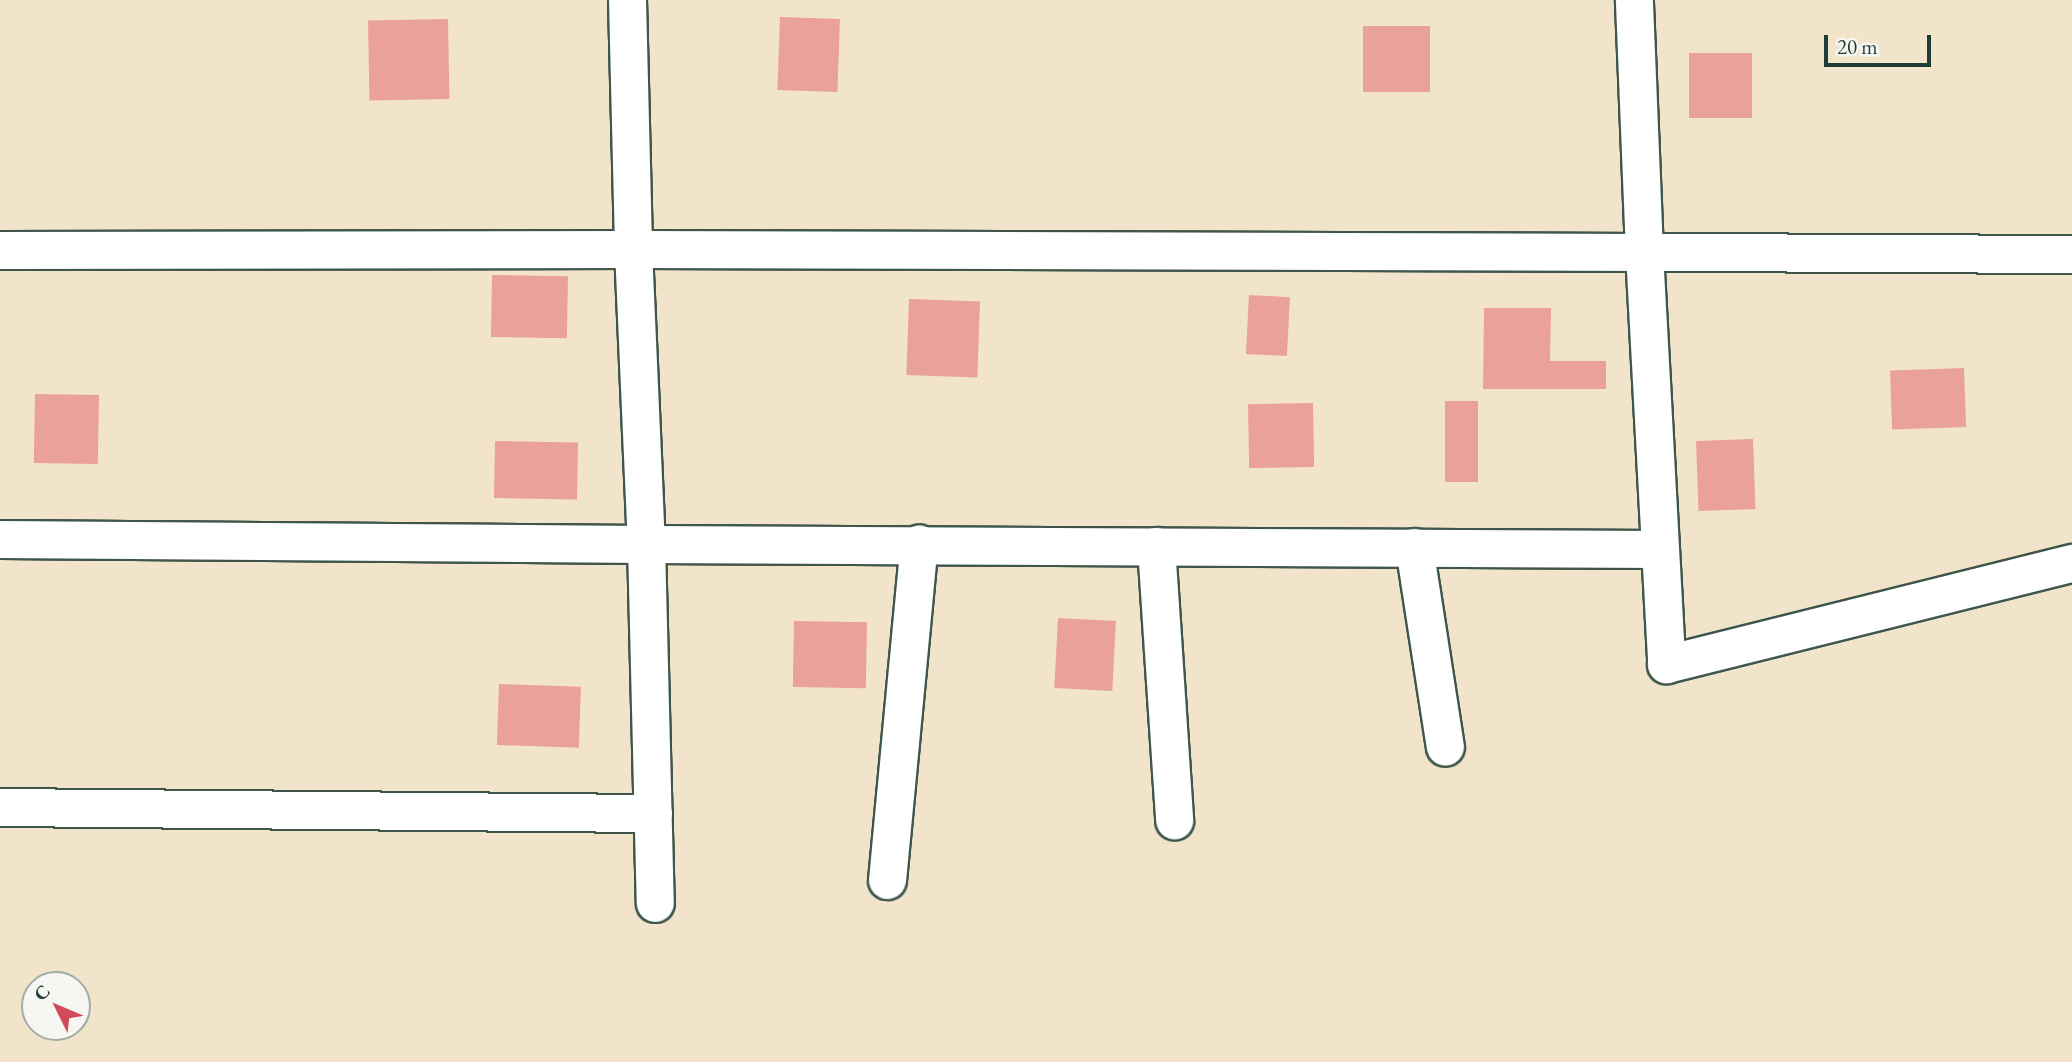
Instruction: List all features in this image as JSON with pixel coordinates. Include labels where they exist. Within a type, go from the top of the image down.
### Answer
[{"type":"street","points":[[628,0],[633,249],[646,544],[655,903]]},
{"type":"street","points":[[1634,0],[1644,252],[1666,664],[2072,563]]},
{"type":"street","points":[[0,250],[633,249],[2072,254]]},
{"type":"street","points":[[0,539],[1659,549]]},
{"type":"street","points":[[887,880],[919,544]]},
{"type":"street","points":[[1156,546],[1174,820]]},
{"type":"street","points":[[1414,547],[1445,747]]},
{"type":"street","points":[[0,807],[653,813]]},
{"type":"building","points":[[780,17],[840,19],[837,92],[777,90]]},
{"type":"building","points":[[448,19],[449,99],[369,100],[368,20]]},
{"type":"building","points":[[1363,26],[1430,26],[1430,92],[1363,92]]},
{"type":"building","points":[[1689,53],[1752,53],[1752,118],[1689,118]]},
{"type":"building","points":[[492,275],[568,276],[567,338],[491,337]]},
{"type":"building","points":[[1249,295],[1290,297],[1287,356],[1246,354]]},
{"type":"building","points":[[909,299],[980,301],[977,377],[906,375]]},
{"type":"building","points":[[1484,308],[1551,308],[1550,361],[1606,361],[1606,389],[1483,389]]},
{"type":"building","points":[[1964,368],[1966,427],[1892,430],[1890,371]]},
{"type":"building","points":[[35,394],[99,395],[98,464],[34,463]]},
{"type":"building","points":[[1445,401],[1478,401],[1478,482],[1445,482]]},
{"type":"building","points":[[1313,403],[1314,467],[1249,468],[1248,404]]},
{"type":"building","points":[[1753,439],[1755,509],[1698,511],[1696,441]]},
{"type":"building","points":[[495,441],[578,442],[577,499],[494,498]]},
{"type":"building","points":[[1058,618],[1116,621],[1112,691],[1054,688]]},
{"type":"building","points":[[794,621],[867,622],[866,688],[793,687]]},
{"type":"building","points":[[499,684],[581,687],[579,748],[497,745]]}]
